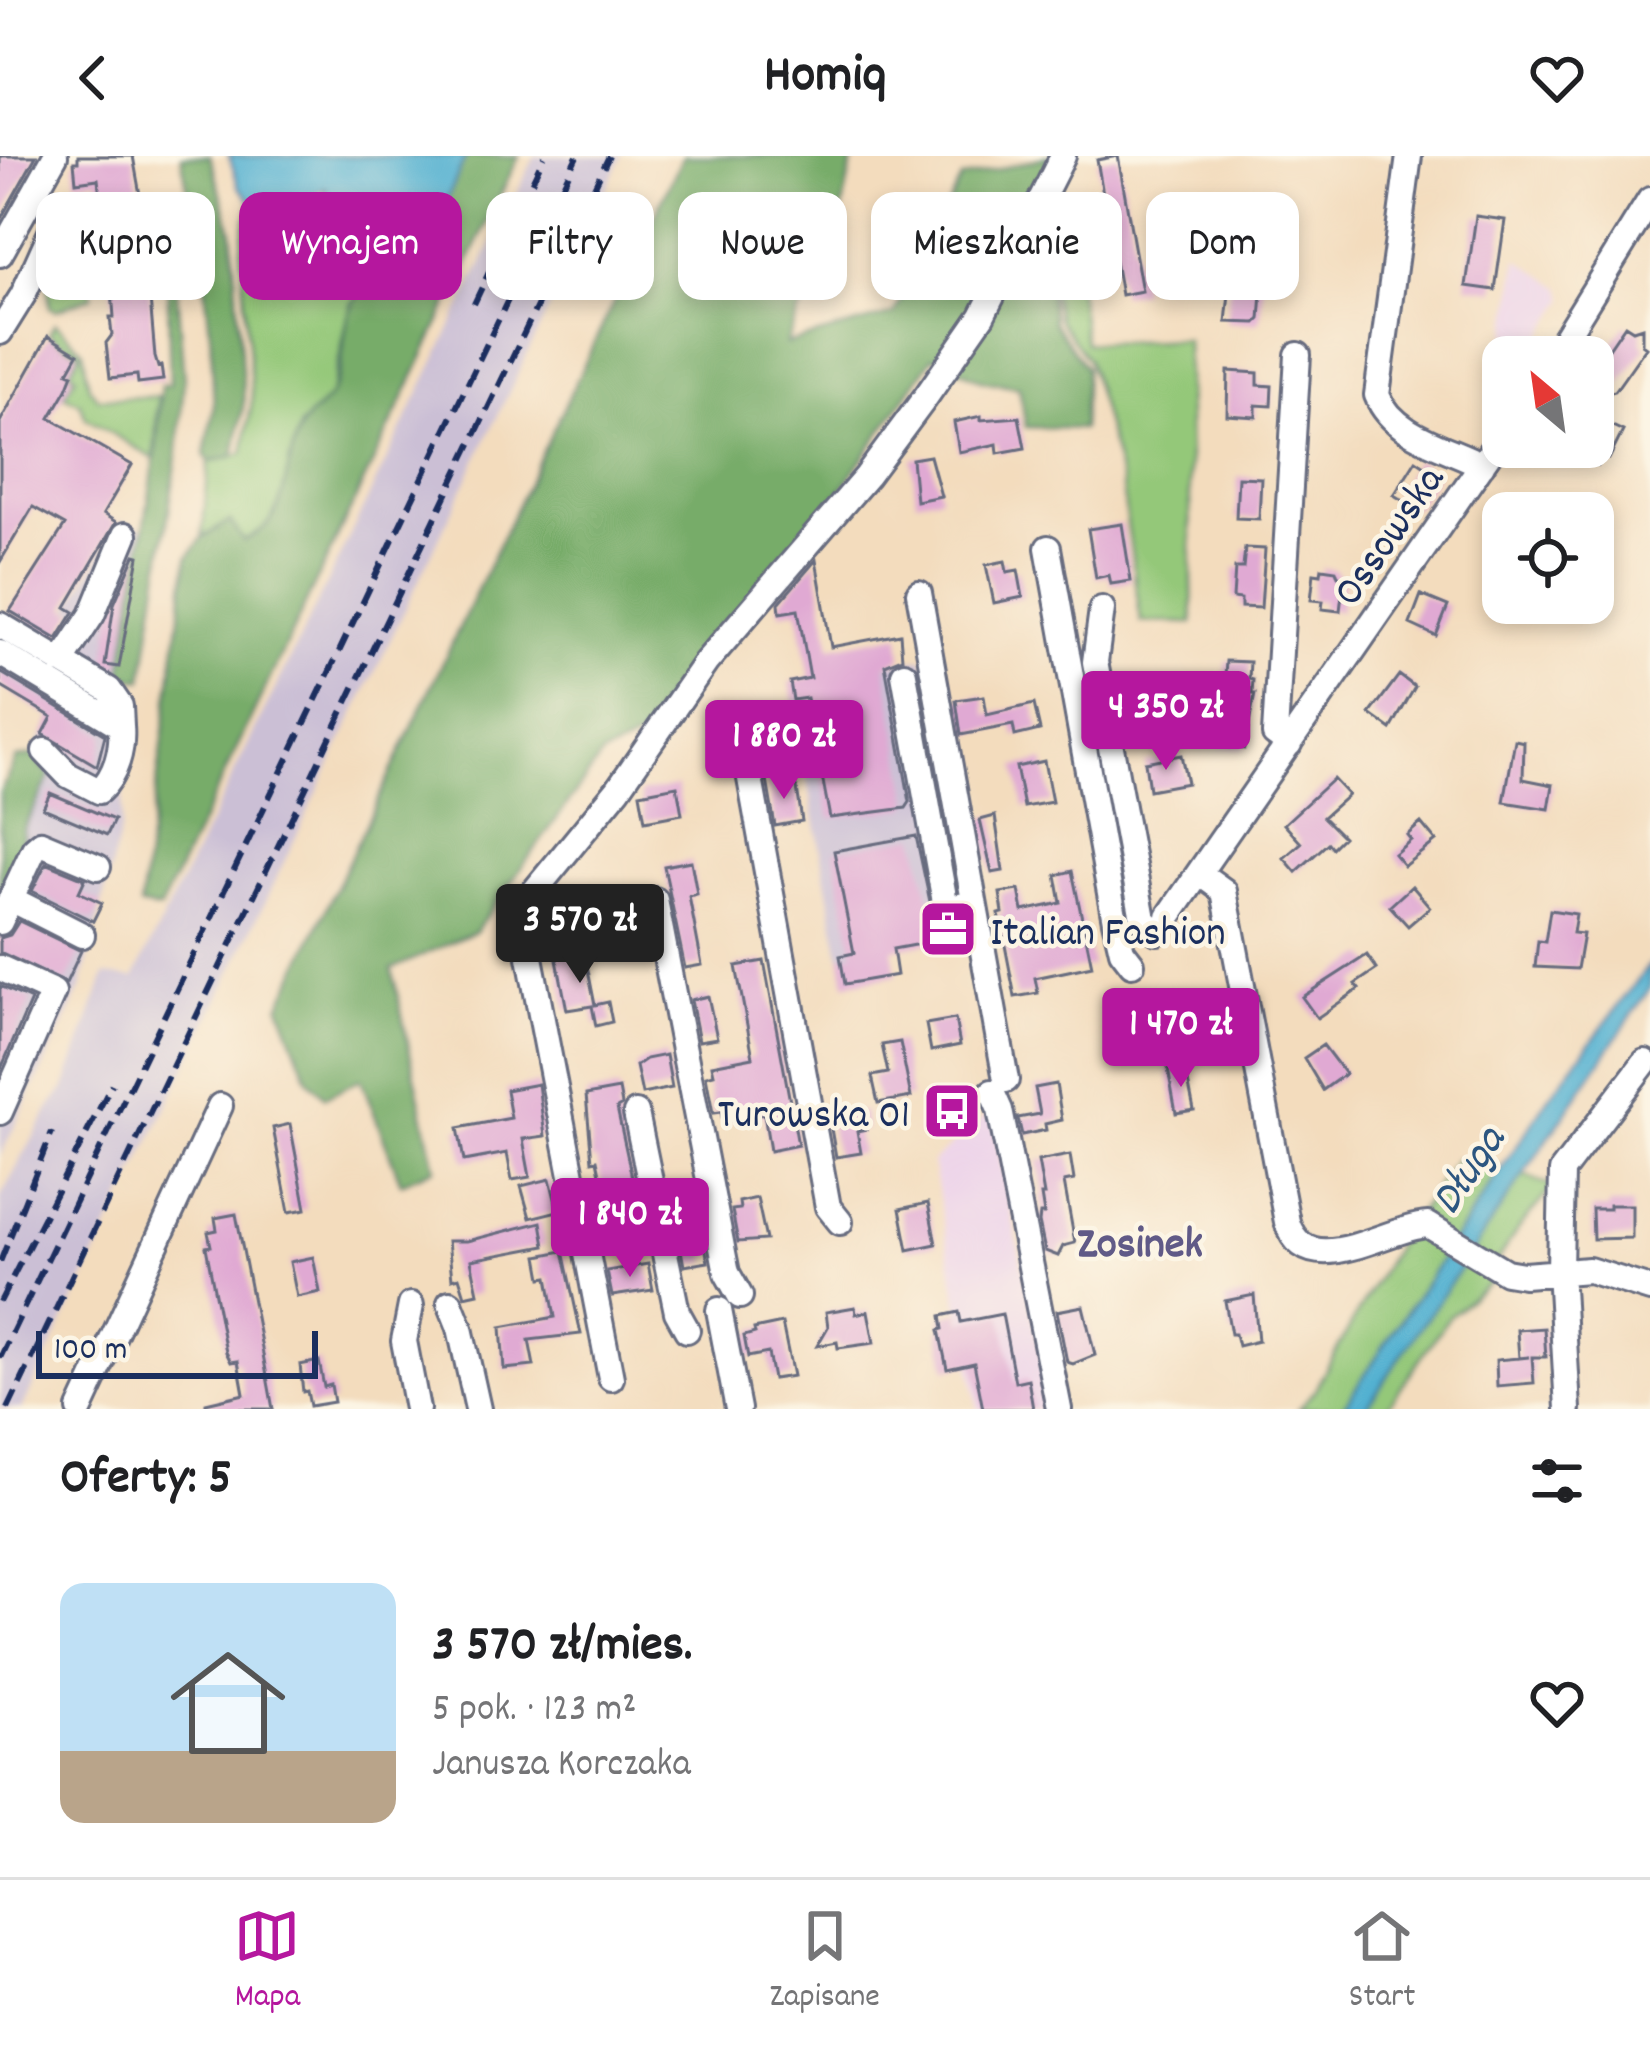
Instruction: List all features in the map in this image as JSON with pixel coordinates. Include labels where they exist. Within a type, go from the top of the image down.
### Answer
[{"type":"street","points":[[0,254],[55,156]]},
{"type":"street","points":[[611,1378],[523,905],[618,789],[706,662],[867,476],[982,316],[1063,156]]},
{"type":"street","points":[[1409,156],[1377,394],[1384,411],[1402,428],[1482,465]]},
{"type":"street","points":[[1566,336],[1650,200]]},
{"type":"street","points":[[0,332],[36,266]]},
{"type":"street","points":[[1289,744],[1275,734],[1298,355]]},
{"type":"street","name":"Ossowska","points":[[1102,609],[1095,662],[1143,919],[1163,924],[1482,465]]},
{"type":"street","points":[[61,662],[92,615],[125,535]]},
{"type":"street","points":[[1048,548],[1115,921],[1122,951],[1132,964]]},
{"type":"street","points":[[920,593],[974,904],[1000,1110],[1059,1409]]},
{"type":"street","points":[[0,625],[16,653],[121,726]]},
{"type":"street","points":[[16,653],[61,662],[109,690],[120,706],[117,761],[104,788],[99,791],[68,775],[45,752]]},
{"type":"street","points":[[904,674],[946,908],[974,904]]},
{"type":"street","points":[[749,773],[827,1207],[840,1222]]},
{"type":"street","points":[[0,922],[41,843],[98,867]]},
{"type":"street","points":[[1199,873],[1224,891],[1290,1231],[1303,1246],[1324,1252],[1347,1249],[1428,1225],[1506,1272],[1612,1274],[1650,1289]]},
{"type":"street","points":[[11,899],[82,935]]},
{"type":"street","points":[[656,900],[727,1273],[738,1409]]},
{"type":"street","points":[[0,968],[52,992],[0,1112]]},
{"type":"street","points":[[1568,1409],[1560,1270],[1562,1171],[1646,1062]]},
{"type":"street","points":[[80,1409],[220,1106]]},
{"type":"street","points":[[636,1113],[676,1312],[687,1330]]},
{"type":"street","points":[[450,1303],[478,1409]]},
{"type":"street","points":[[411,1305],[404,1341],[418,1409]]},
{"type":"shaded area","points":[[535,156],[622,156],[605,192],[517,192]]},
{"type":"shaded area","points":[[486,256],[486,300],[553,300],[22,1409],[0,1409],[0,1198],[65,1088],[105,975],[134,978]]},
{"type":"shaded area","points":[[1518,259],[1562,288],[1566,299],[1542,336],[1508,336]]},
{"type":"shaded area","points":[[121,520],[145,529],[121,677],[67,642],[83,615],[70,608]]},
{"type":"shaded area","points":[[0,643],[128,720],[121,827],[81,989],[0,1157],[0,906],[22,861],[23,829],[50,777],[33,755],[51,718],[0,686]]},
{"type":"shaded area","points":[[923,658],[972,934],[840,956],[790,682]]},
{"type":"shaded area","points":[[991,1111],[1051,1409],[978,1409],[932,1162]]},
{"type":"green space","points":[[181,156],[210,156],[232,231],[244,402],[234,456],[209,462],[205,454],[214,407],[206,300],[215,300],[215,192],[188,192]]},
{"type":"green space","points":[[466,156],[519,156],[502,192],[486,192],[486,225],[462,276],[462,192],[449,192]]},
{"type":"green space","points":[[683,156],[858,156],[846,192],[678,192],[678,300],[805,300],[786,344],[894,314],[901,300],[1050,300],[1053,323],[1086,368],[1082,429],[1026,427],[1019,387],[983,381],[933,357],[837,496],[675,683],[641,737],[602,756],[476,931],[392,969],[435,1168],[401,1183],[361,1079],[325,1097],[308,1079],[280,1006],[615,300],[654,300],[654,217]]},
{"type":"green space","points":[[1048,156],[1046,192],[955,192],[961,179]]},
{"type":"green space","points":[[49,300],[82,300],[56,310]]},
{"type":"green space","points":[[168,300],[178,300],[184,381],[178,451],[143,680],[121,677],[155,459],[161,385],[170,384]]},
{"type":"green space","points":[[245,300],[356,300],[351,304],[331,396],[300,426],[282,500],[263,533],[244,542],[230,522],[202,538],[209,462],[243,453],[252,400]]},
{"type":"green space","points":[[450,300],[160,909],[140,906],[188,557],[202,538],[230,521],[244,541],[271,520],[300,429],[328,399],[338,378],[354,301]]},
{"type":"green space","points":[[1054,300],[1079,300],[1085,343],[1186,339],[1193,623],[1141,622],[1121,480],[1088,360],[1058,320]]},
{"type":"green space","points":[[55,323],[83,351],[89,387],[98,398],[158,397],[154,459],[86,418],[80,403],[64,395],[76,375],[70,371],[80,353],[49,334]]},
{"type":"green space","points":[[33,755],[50,777],[23,829],[22,861],[0,906],[0,793],[16,758]]},
{"type":"green space","points":[[1456,1160],[1501,1169],[1342,1409],[1299,1409],[1315,1389],[1400,1238]]},
{"type":"green space","points":[[1521,1174],[1553,1187],[1487,1276],[1492,1281],[1450,1315],[1386,1409],[1365,1409]]},
{"type":"water","points":[[229,156],[466,156],[450,192],[326,192],[326,188],[319,192],[244,192]]},
{"type":"water","points":[[1650,964],[1650,988],[1365,1409],[1342,1409],[1550,1096]]},
{"type":"building","points":[[0,156],[36,156],[0,220]]},
{"type":"building","points":[[78,156],[133,156],[140,192],[100,192],[98,179],[76,182],[74,162]]},
{"type":"building","points":[[1118,156],[1142,291],[1122,295],[1122,192],[1103,192],[1097,160]]},
{"type":"building","points":[[1476,216],[1505,220],[1495,290],[1466,286]]},
{"type":"building","points":[[113,300],[150,300],[155,357],[163,380],[138,383],[137,375],[110,378],[106,343],[112,335],[110,317],[114,317]]},
{"type":"building","points":[[1228,300],[1261,300],[1256,323],[1226,322]]},
{"type":"building","points":[[1625,325],[1633,330],[1642,327],[1646,347],[1614,391],[1614,341]]},
{"type":"building","points":[[48,336],[78,354],[68,372],[73,374],[67,389],[50,418],[132,465],[103,514],[116,522],[66,607],[74,612],[57,639],[10,611],[65,525],[33,507],[0,562],[0,422]]},
{"type":"building","points":[[1228,371],[1258,373],[1258,385],[1272,386],[1271,406],[1256,405],[1256,417],[1227,415]]},
{"type":"building","points":[[981,416],[981,420],[1019,417],[1025,448],[998,453],[997,444],[959,452],[954,422]]},
{"type":"building","points":[[1614,427],[1623,431],[1614,449]]},
{"type":"building","points":[[930,456],[941,496],[916,501],[912,459]]},
{"type":"building","points":[[1416,460],[1437,474],[1415,508],[1394,495]]},
{"type":"building","points":[[1238,477],[1261,478],[1259,519],[1236,518]]},
{"type":"building","points":[[1122,524],[1131,581],[1111,584],[1109,575],[1096,578],[1088,529]]},
{"type":"building","points":[[1245,548],[1265,549],[1261,608],[1241,607],[1241,599],[1233,598],[1235,568],[1243,568]]},
{"type":"building","points":[[135,555],[139,556],[119,667],[105,665],[114,604]]},
{"type":"building","points":[[816,560],[831,647],[900,634],[902,658],[885,665],[910,802],[906,808],[830,818],[807,698],[793,700],[790,682],[810,678],[798,610],[780,613],[779,603]]},
{"type":"building","points":[[1005,561],[1007,572],[1018,570],[1023,597],[994,603],[986,565]]},
{"type":"building","points":[[1322,568],[1344,577],[1340,611],[1322,609],[1323,601],[1311,600],[1314,573],[1321,574]]},
{"type":"building","points":[[1421,595],[1448,606],[1436,636],[1410,624]]},
{"type":"building","points":[[1226,661],[1250,662],[1249,679],[1255,694],[1244,749],[1220,747]]},
{"type":"building","points":[[0,672],[105,735],[97,766],[43,734],[52,717],[0,686]]},
{"type":"building","points":[[1399,675],[1415,687],[1391,729],[1370,714]]},
{"type":"building","points":[[984,696],[987,715],[1034,704],[1040,730],[1015,736],[1013,725],[961,735],[956,700]]},
{"type":"building","points":[[1515,740],[1524,742],[1523,779],[1553,785],[1549,809],[1504,802]]},
{"type":"building","points":[[1181,755],[1187,783],[1149,790],[1145,762]]},
{"type":"building","points":[[1044,761],[1052,802],[1024,807],[1016,767]]},
{"type":"building","points":[[780,777],[782,784],[796,781],[802,821],[775,826],[767,780]]},
{"type":"building","points":[[1333,779],[1348,795],[1323,817],[1343,837],[1332,848],[1328,843],[1296,872],[1284,858],[1301,843],[1284,824]]},
{"type":"building","points":[[677,786],[682,814],[645,821],[640,793]]},
{"type":"building","points":[[50,793],[114,820],[107,835],[43,808]]},
{"type":"building","points":[[995,816],[1003,871],[992,873],[980,820]]},
{"type":"building","points":[[1421,823],[1436,841],[1404,866],[1394,854],[1411,840],[1407,835]]},
{"type":"building","points":[[916,836],[935,925],[961,922],[963,936],[893,949],[897,975],[845,984],[840,956],[854,953],[834,851]]},
{"type":"building","points":[[691,861],[697,894],[689,896],[702,965],[685,968],[664,866]]},
{"type":"building","points":[[46,863],[85,879],[79,892],[102,903],[93,921],[32,891]]},
{"type":"building","points":[[1072,871],[1092,966],[1035,978],[1038,993],[1015,997],[999,914],[1003,913],[1000,893],[1019,890],[1023,911],[1061,903],[1056,875]]},
{"type":"building","points":[[1412,886],[1430,907],[1408,926],[1390,906]]},
{"type":"building","points":[[1550,910],[1576,914],[1573,933],[1583,934],[1577,969],[1535,967],[1538,941],[1545,942]]},
{"type":"building","points":[[19,921],[81,951],[66,983],[0,952],[0,938],[10,935]]},
{"type":"building","points":[[584,950],[595,1005],[608,1002],[612,1022],[596,1026],[592,1006],[567,1010],[556,955]]},
{"type":"building","points":[[1367,955],[1377,969],[1355,984],[1359,989],[1317,1018],[1302,997]]},
{"type":"building","points":[[764,961],[798,1145],[770,1151],[764,1114],[723,1122],[721,1112],[713,1113],[706,1076],[714,1074],[712,1065],[753,1057],[736,966]]},
{"type":"building","points":[[0,986],[31,1000],[0,1071]]},
{"type":"building","points":[[1207,995],[1212,1020],[1178,1027],[1173,1002]]},
{"type":"building","points":[[708,996],[717,1038],[699,1041],[691,1000]]},
{"type":"building","points":[[1138,1008],[1144,1043],[1113,1042],[1108,1014]]},
{"type":"building","points":[[955,1019],[960,1045],[931,1051],[926,1024]]},
{"type":"building","points":[[900,1042],[911,1097],[878,1103],[872,1076],[888,1073],[882,1045]]},
{"type":"building","points":[[1323,1045],[1345,1074],[1323,1090],[1304,1058]]},
{"type":"building","points":[[666,1055],[672,1088],[642,1094],[636,1066]]},
{"type":"building","points":[[1185,1066],[1194,1110],[1176,1113],[1168,1069]]},
{"type":"building","points":[[538,1084],[545,1136],[523,1139],[530,1177],[512,1180],[507,1153],[464,1161],[458,1128],[511,1118],[506,1090]]},
{"type":"building","points":[[1056,1084],[1062,1120],[1045,1124],[1046,1130],[1022,1135],[1018,1118],[1040,1114],[1035,1088]]},
{"type":"building","points":[[619,1089],[622,1105],[617,1108],[640,1219],[611,1226],[597,1160],[592,1161],[586,1095]]},
{"type":"building","points":[[863,1111],[866,1129],[857,1131],[861,1153],[836,1157],[829,1117]]},
{"type":"building","points":[[290,1124],[306,1209],[289,1212],[273,1128]]},
{"type":"building","points":[[1070,1155],[1074,1180],[1064,1182],[1075,1243],[1063,1246],[1058,1256],[1045,1251],[1039,1222],[1044,1195],[1038,1161]]},
{"type":"building","points":[[550,1179],[558,1211],[530,1218],[521,1186]]},
{"type":"building","points":[[757,1198],[766,1240],[738,1242],[732,1210],[740,1209],[739,1202]]},
{"type":"building","points":[[928,1203],[936,1244],[908,1250],[900,1209]]},
{"type":"building","points":[[1609,1205],[1632,1205],[1632,1238],[1593,1239],[1592,1209],[1609,1209]]},
{"type":"building","points":[[236,1214],[273,1409],[206,1409],[206,1403],[244,1394],[238,1361],[231,1362],[226,1352],[206,1247],[211,1246],[208,1232],[217,1230],[215,1218]]},
{"type":"building","points":[[541,1222],[545,1246],[471,1260],[478,1293],[465,1296],[459,1277],[452,1279],[448,1241],[467,1241]]},
{"type":"building","points":[[702,1230],[708,1262],[684,1266],[678,1234]]},
{"type":"building","points":[[563,1251],[581,1334],[529,1340],[534,1366],[504,1369],[501,1327],[555,1317],[548,1277],[542,1278],[538,1256]]},
{"type":"building","points":[[313,1257],[320,1292],[297,1297],[290,1262]]},
{"type":"building","points":[[648,1264],[653,1290],[612,1296],[607,1271]]},
{"type":"building","points":[[1254,1295],[1258,1341],[1238,1346],[1225,1301]]},
{"type":"building","points":[[1083,1306],[1095,1355],[1073,1364],[1067,1362],[1057,1311]]},
{"type":"building","points":[[855,1307],[856,1314],[868,1311],[874,1343],[817,1346],[828,1327],[826,1312]]},
{"type":"building","points":[[959,1312],[961,1322],[1002,1314],[1015,1382],[1028,1379],[1033,1409],[983,1409],[974,1363],[947,1369],[941,1316]]},
{"type":"building","points":[[782,1323],[793,1376],[773,1379],[768,1353],[748,1357],[744,1336]]},
{"type":"building","points":[[1544,1328],[1546,1357],[1532,1357],[1534,1383],[1497,1386],[1496,1360],[1519,1358],[1517,1330]]},
{"type":"building","points":[[319,1361],[324,1387],[331,1385],[334,1402],[310,1406],[300,1365]]},
{"type":"railway","points":[[474,304],[544,156]]},
{"type":"railway","points":[[0,1358],[577,156]]},
{"type":"railway","points":[[8,1409],[609,156]]},
{"type":"railway","points":[[0,1302],[112,1084]]},
{"type":"railway","points":[[0,1262],[52,1132]]},
{"type":"place","name":"Italian Fashion","points":[[948,929]]},
{"type":"place","name":"Turowska 01","points":[[952,1111]]},
{"type":"district","name":"Zosinek","points":[[1140,1240]]},
{"type":"water label","name":"Długa","points":[[1465,1168]]}]
